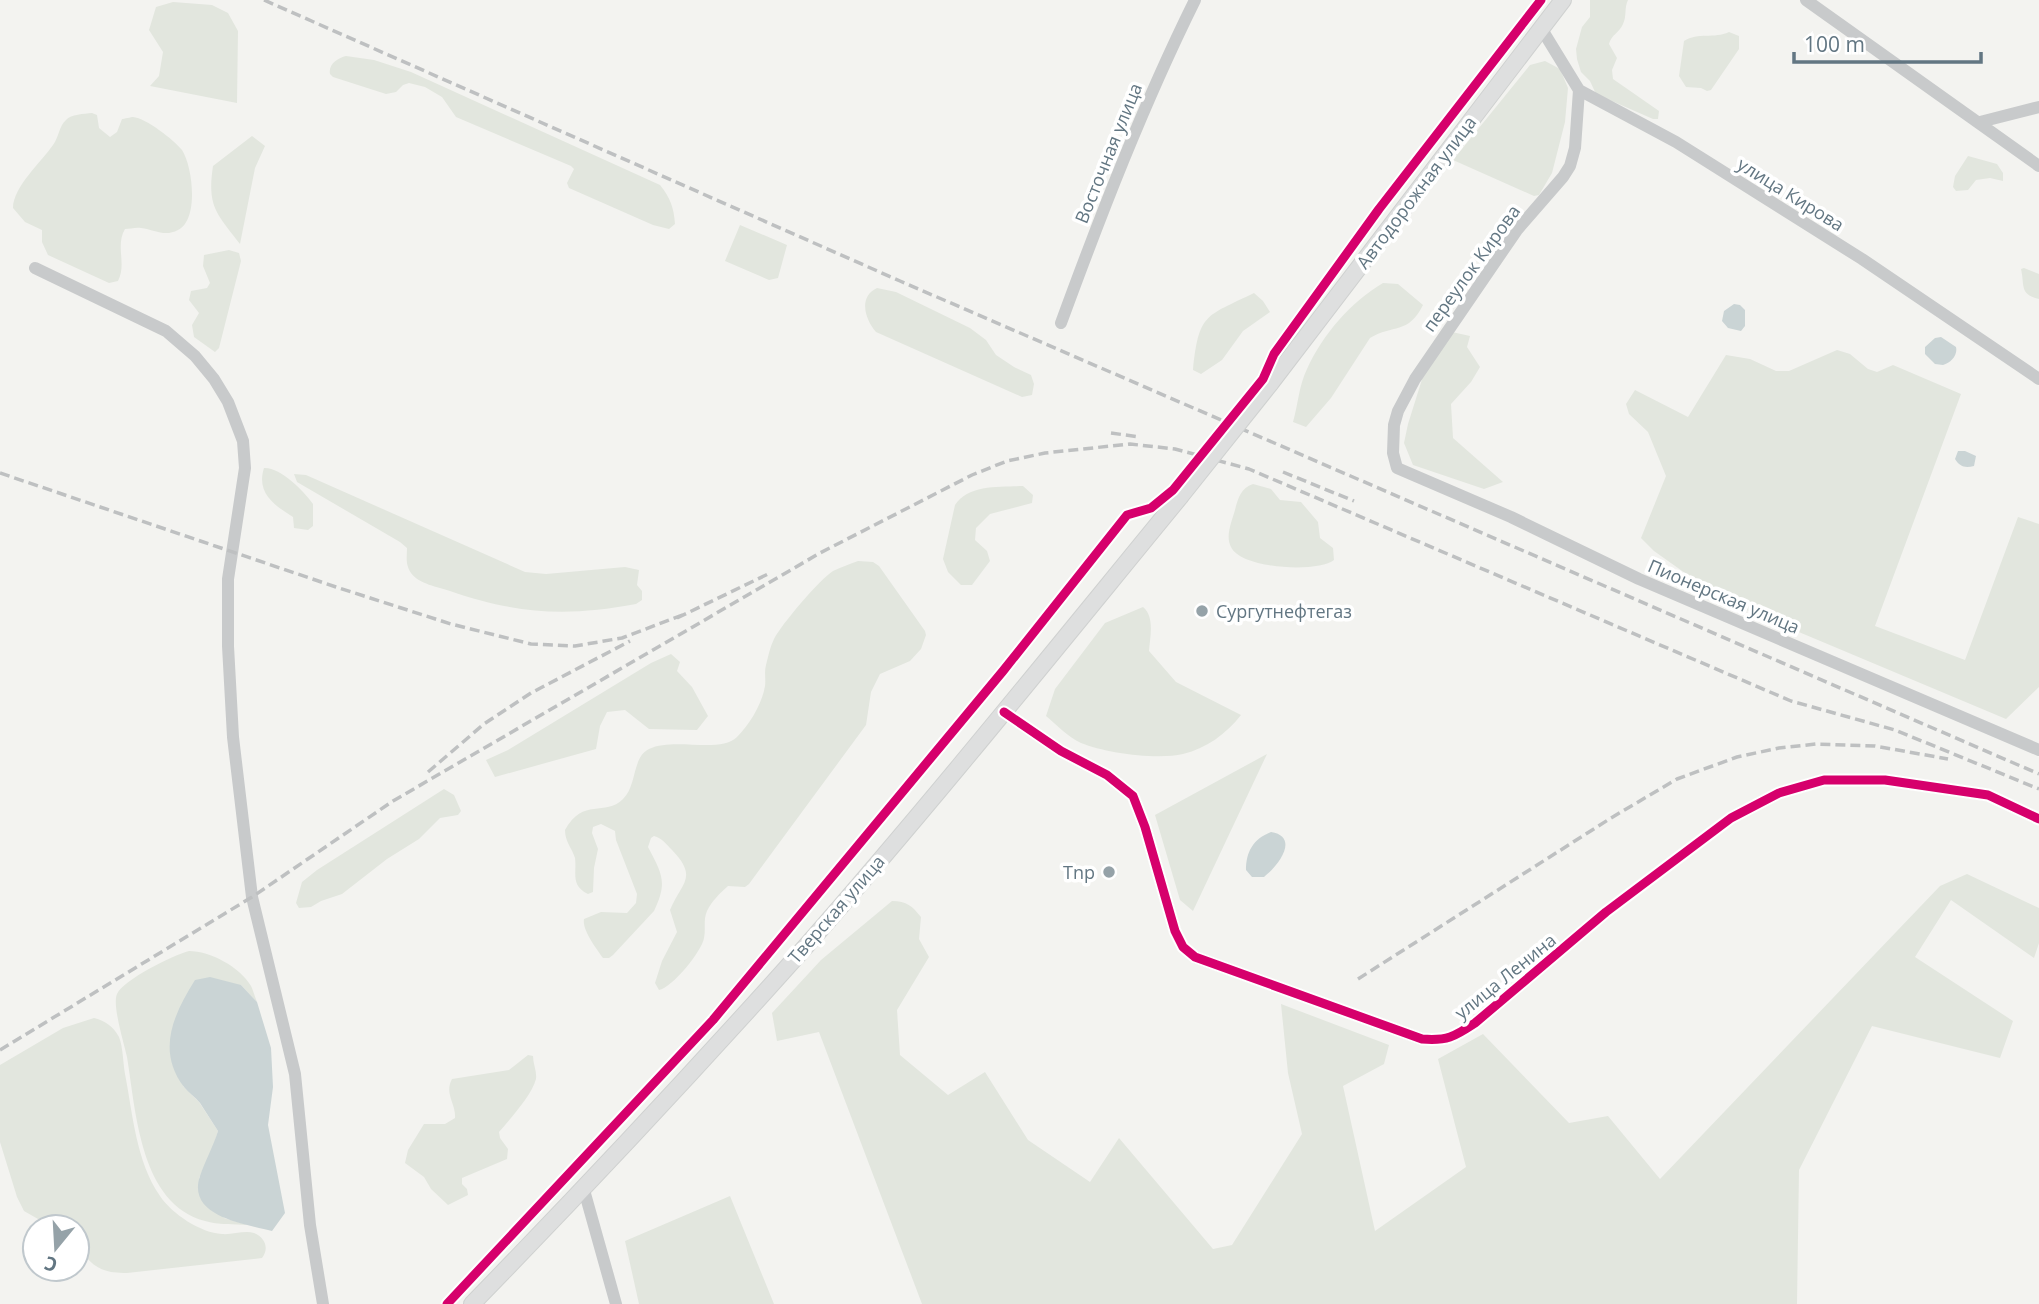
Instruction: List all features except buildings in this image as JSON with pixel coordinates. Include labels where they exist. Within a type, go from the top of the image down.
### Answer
[{"type":"main road","name":"Автодорожная улица","points":[[1180,497],[1270,384],[1563,0]]},
{"type":"main road","name":"Тверская улица","points":[[472,1304],[584,1190],[807,944],[1004,712],[1180,497]]},
{"type":"street","name":"Восточная улица","points":[[1061,323],[1111,188],[1166,58],[1195,0]]},
{"type":"street","points":[[1806,0],[2039,166]]},
{"type":"street","points":[[1541,28],[1579,90]]},
{"type":"street","name":"улица Кирова","points":[[1579,90],[1676,142],[1862,259],[2039,379]]},
{"type":"street","name":"переулок Кирова","points":[[1397,468],[1393,453],[1394,425],[1398,411],[1415,379],[1517,230],[1570,166],[1575,148],[1579,90]]},
{"type":"street","points":[[1980,122],[2039,107]]},
{"type":"street","points":[[35,268],[166,331],[195,356],[214,379],[228,402],[243,441],[245,468],[228,579],[228,646],[233,737],[252,897],[295,1073],[310,1225],[323,1304]]},
{"type":"street","name":"Пионерская улица","points":[[1397,468],[1511,517],[1639,579],[2039,750]]},
{"type":"street","name":"улица Ленина","points":[[1004,712],[1061,751],[1107,775],[1133,796],[1145,827],[1175,931],[1183,947],[1195,957],[1422,1039],[1440,1040],[1453,1037],[1475,1023],[1616,904],[1731,818],[1779,793],[1824,780],[1885,780],[1988,795],[2039,819]]},
{"type":"street","points":[[584,1190],[616,1304]]},
{"type":"shaded area","points":[[1590,0],[1628,0],[1623,24],[1609,44],[1617,58],[1612,70],[1613,79],[1659,111],[1658,119],[1596,94],[1590,81],[1581,72],[1576,49],[1582,27],[1590,17]]},
{"type":"shaded area","points":[[173,2],[212,5],[228,13],[238,31],[237,103],[150,86],[159,76],[163,52],[149,30],[156,7]]},
{"type":"shaded area","points":[[1729,32],[1739,36],[1739,49],[1711,90],[1686,87],[1679,76],[1684,41]]},
{"type":"shaded area","points":[[346,56],[374,60],[411,72],[660,185],[671,203],[675,224],[669,229],[653,225],[569,188],[567,183],[574,169],[571,166],[456,117],[442,97],[425,87],[409,83],[396,92],[386,94],[333,77],[330,74],[332,64]]},
{"type":"shaded area","points":[[1545,61],[1560,69],[1568,88],[1565,122],[1552,173],[1539,195],[1534,196],[1453,160],[1530,65]]},
{"type":"shaded area","points":[[74,115],[97,115],[99,128],[110,137],[117,132],[122,119],[132,117],[139,118],[159,130],[182,150],[191,180],[191,205],[185,224],[169,233],[139,228],[125,229],[121,242],[120,275],[118,281],[109,283],[48,255],[42,242],[42,230],[25,222],[13,208],[18,192],[53,145],[64,122]]},
{"type":"shaded area","points":[[252,136],[265,146],[255,168],[240,244],[215,208],[211,180],[213,166]]},
{"type":"shaded area","points":[[1968,156],[1997,164],[2003,173],[2003,181],[1990,178],[1976,180],[1968,190],[1956,191],[1953,187],[1955,176]]},
{"type":"shaded area","points":[[740,225],[787,245],[778,278],[769,280],[725,261]]},
{"type":"shaded area","points":[[229,250],[239,253],[241,261],[219,348],[215,352],[194,337],[192,325],[199,313],[189,300],[191,291],[207,288],[210,283],[203,266],[204,255]]},
{"type":"shaded area","points":[[2021,269],[2039,274],[2039,299],[2026,292]]},
{"type":"shaded area","points":[[1383,283],[1398,284],[1423,305],[1406,325],[1370,338],[1331,398],[1306,427],[1293,422],[1304,375],[1321,343],[1349,309]]},
{"type":"shaded area","points":[[877,288],[896,292],[970,328],[986,340],[996,355],[1031,375],[1034,384],[1032,395],[1022,397],[876,332],[866,315],[865,302]]},
{"type":"shaded area","points":[[1254,293],[1270,312],[1243,331],[1222,360],[1201,374],[1193,370],[1198,337],[1207,319]]},
{"type":"shaded area","points":[[1734,304],[1745,310],[1745,326],[1741,331],[1728,328],[1722,321],[1724,311]]},
{"type":"shaded area","points":[[1452,332],[1470,336],[1467,347],[1480,367],[1471,382],[1451,404],[1453,438],[1503,482],[1484,489],[1413,465],[1404,443],[1424,373]]},
{"type":"shaded area","points":[[1941,337],[1956,347],[1953,358],[1943,365],[1935,364],[1925,354],[1925,347],[1935,338]]},
{"type":"shaded area","points":[[1837,350],[1850,354],[1868,369],[1877,372],[1893,365],[1961,394],[1875,626],[1965,660],[2018,517],[2039,524],[2039,687],[2006,719],[1723,600],[1654,551],[1641,538],[1666,476],[1648,432],[1629,414],[1626,404],[1635,390],[1688,417],[1726,355],[1750,359],[1776,371],[1789,371]]},
{"type":"shaded area","points":[[1958,451],[1976,456],[1974,466],[1965,467],[1959,464],[1955,459]]},
{"type":"shaded area","points":[[264,468],[284,476],[313,504],[313,526],[308,530],[294,528],[293,517],[268,497],[262,485]]},
{"type":"shaded area","points":[[294,474],[306,475],[525,572],[546,574],[625,567],[639,570],[637,585],[642,591],[642,600],[636,604],[587,611],[542,611],[497,605],[429,585],[411,573],[407,564],[407,548],[400,542],[297,482]]},
{"type":"shaded area","points":[[1253,484],[1271,489],[1280,500],[1301,502],[1318,522],[1320,538],[1333,548],[1334,560],[1313,567],[1280,567],[1249,560],[1238,554],[1229,543],[1230,528],[1237,501],[1246,488]]},
{"type":"shaded area","points":[[1023,486],[1033,495],[1032,503],[990,514],[976,528],[975,540],[987,551],[990,561],[972,585],[961,585],[948,572],[943,559],[955,505],[968,493],[976,490]]},
{"type":"shaded area","points":[[858,561],[873,562],[879,566],[925,631],[921,649],[910,661],[880,674],[871,692],[866,725],[749,884],[745,887],[728,886],[709,907],[704,938],[698,951],[671,983],[659,990],[655,983],[662,961],[677,932],[670,910],[685,880],[685,867],[662,840],[654,836],[651,838],[648,847],[662,878],[661,893],[654,911],[613,955],[603,958],[587,934],[584,919],[601,912],[627,913],[636,903],[637,894],[615,831],[601,824],[593,827],[592,833],[598,849],[593,892],[588,894],[582,890],[577,883],[575,858],[565,830],[579,814],[609,807],[623,799],[631,787],[640,758],[649,749],[671,744],[720,744],[737,737],[751,720],[761,700],[768,655],[778,632],[827,576]]},
{"type":"shaded area","points":[[1143,607],[1150,622],[1149,651],[1176,682],[1241,715],[1215,739],[1183,754],[1131,754],[1091,747],[1067,734],[1046,716],[1055,689],[1105,623]]},
{"type":"shaded area","points":[[671,654],[680,662],[677,671],[692,687],[708,716],[697,730],[649,729],[625,710],[607,712],[600,726],[596,749],[495,777],[486,760],[508,750],[651,663]]},
{"type":"shaded area","points":[[1267,754],[1193,911],[1180,900],[1155,815]]},
{"type":"shaded area","points":[[444,789],[454,795],[461,811],[458,815],[440,818],[419,839],[387,859],[342,894],[311,907],[299,908],[296,903],[302,882]]},
{"type":"shaded area","points":[[1271,832],[1280,835],[1284,840],[1284,853],[1264,877],[1252,877],[1246,870],[1249,852],[1255,842]]},
{"type":"shaded area","points":[[1967,874],[2039,908],[2039,943],[2034,958],[1951,900],[1915,957],[2013,1021],[2000,1058],[1872,1026],[1799,1170],[1797,1304],[922,1304],[819,1032],[777,1041],[772,1013],[821,960],[892,901],[909,905],[921,917],[919,939],[929,957],[897,1010],[900,1055],[948,1095],[985,1072],[1028,1140],[1090,1182],[1119,1138],[1213,1249],[1232,1245],[1302,1134],[1288,1073],[1281,1004],[1389,1045],[1384,1064],[1343,1086],[1375,1231],[1466,1167],[1438,1059],[1483,1034],[1569,1123],[1608,1116],[1660,1179],[1940,886]]},
{"type":"shaded area","points":[[189,951],[224,961],[240,973],[251,986],[257,1002],[241,985],[183,1086],[199,1102],[218,1131],[211,1155],[199,1178],[224,1218],[248,1225],[205,1221],[183,1211],[167,1196],[154,1176],[138,1129],[127,1057],[117,1015],[117,994],[138,975]]},
{"type":"shaded area","points":[[210,977],[241,985],[257,1002],[271,1048],[273,1087],[268,1125],[285,1213],[272,1231],[234,1221],[210,1210],[202,1201],[198,1190],[200,1176],[218,1131],[176,1073],[170,1046],[175,1019],[187,993],[195,980]]},
{"type":"shaded area","points":[[94,1018],[108,1024],[119,1037],[140,1153],[152,1182],[165,1203],[179,1216],[205,1230],[222,1234],[247,1232],[258,1235],[265,1244],[262,1258],[127,1273],[110,1272],[91,1262],[91,1213],[24,1211],[0,1142],[0,1065],[63,1028]]},
{"type":"shaded area","points":[[528,1055],[533,1056],[536,1076],[534,1085],[499,1132],[508,1149],[507,1159],[462,1178],[468,1195],[448,1205],[431,1189],[424,1177],[405,1163],[408,1150],[424,1124],[445,1124],[455,1118],[449,1089],[452,1079],[509,1070]]},
{"type":"shaded area","points":[[730,1196],[774,1304],[639,1304],[625,1241]]},
{"type":"railway","points":[[264,0],[900,281],[2039,774]]},
{"type":"railway","points":[[1111,433],[1140,437]]},
{"type":"railway","points":[[0,1050],[252,897],[393,801],[820,553],[972,475],[1007,461],[1045,453],[1130,444],[1175,449],[1249,469],[1791,701],[1895,730],[2039,789]]},
{"type":"railway","points":[[1283,472],[1354,501]]},
{"type":"railway","points":[[0,473],[336,587],[451,624],[531,644],[575,646],[622,638],[685,614]]},
{"type":"railway","points":[[677,618],[768,574]]},
{"type":"railway","points":[[428,772],[484,724],[531,693],[630,641]]},
{"type":"railway","points":[[1358,979],[1677,779],[1737,757],[1816,744],[1875,746],[1948,759]]},
{"type":"cycle path","points":[[447,1304],[713,1020],[1003,671],[1127,515],[1151,508],[1173,490],[1263,379],[1274,354],[1379,209],[1541,0]]},
{"type":"cycle path","points":[[1004,712],[1061,751],[1107,775],[1133,796],[1145,827],[1175,931],[1183,947],[1195,957],[1422,1039],[1450,1037],[1475,1023],[1606,912],[1731,818],[1779,793],[1824,780],[1885,780],[1988,795],[2039,819]]},
{"type":"place","name":"Сургутнефтегаз","points":[[1202,611]]},
{"type":"place","name":"Tnp","points":[[1109,872]]}]
